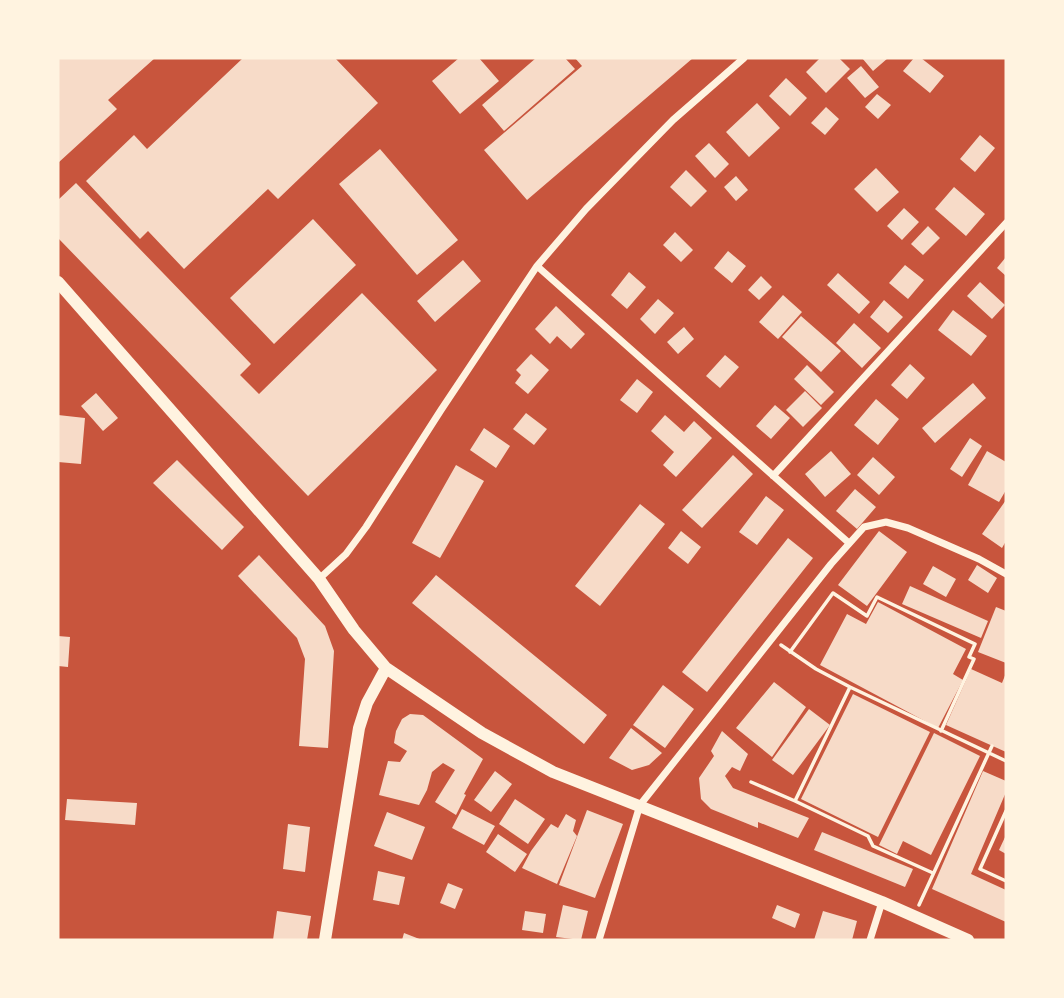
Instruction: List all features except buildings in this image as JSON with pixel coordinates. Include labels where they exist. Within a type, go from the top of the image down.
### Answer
[{"type":"street","points":[[318,579],[346,554],[366,527],[440,410],[537,266],[586,209],[664,130],[744,58]]},
{"type":"street","points":[[773,476],[1006,223]]},
{"type":"street","points":[[537,266],[849,542]]},
{"type":"street","points":[[58,282],[318,579],[354,630],[386,668],[482,733],[553,772],[883,902],[968,940]]},
{"type":"street","points":[[598,940],[640,805],[849,542],[864,527],[886,522],[908,528],[979,559],[1006,574]]},
{"type":"street","points":[[325,940],[359,728],[367,703],[386,668]]},
{"type":"street","points":[[870,940],[883,902]]},
{"type":"path","points":[[790,652],[833,593],[867,616],[877,597],[975,645],[969,657],[974,659],[941,731]]},
{"type":"path","points":[[773,637],[790,652],[850,687],[1006,761]]},
{"type":"path","points":[[794,801],[850,687]]},
{"type":"path","points":[[914,916],[992,746]]},
{"type":"path","points":[[751,782],[867,836],[873,846],[933,873]]},
{"type":"path","points":[[1006,811],[980,869],[1006,881]]}]
